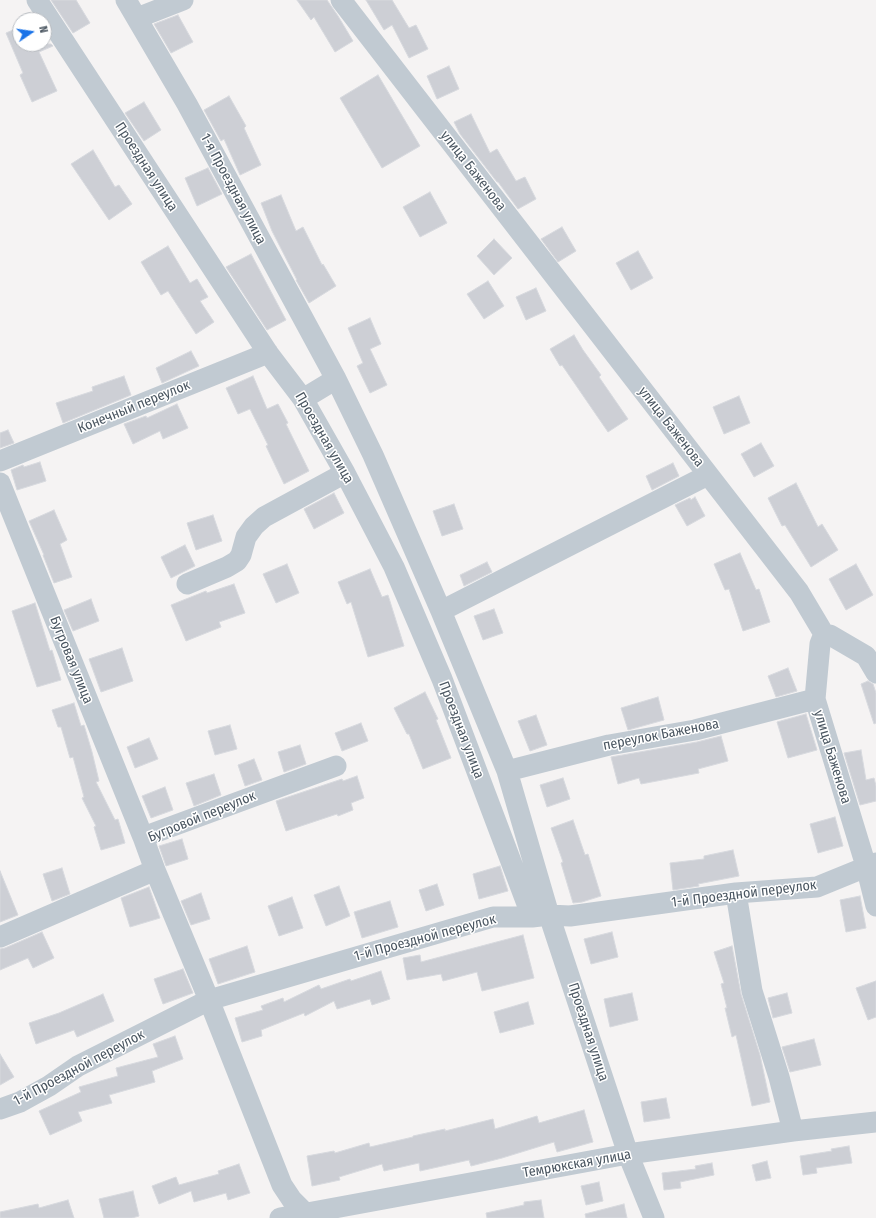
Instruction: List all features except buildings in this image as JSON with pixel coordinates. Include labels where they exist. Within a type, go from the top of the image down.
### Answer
[{"type":"street","name":"Проездная улица","points":[[37,0],[268,353],[303,399],[345,473],[394,567],[540,916],[628,1154],[654,1218]]},
{"type":"street","name":"1-я Проездная улица","points":[[126,0],[191,111],[336,379]]},
{"type":"street","points":[[137,18],[183,0]]},
{"type":"street","name":"улица Баженова","points":[[341,0],[799,592],[824,634],[820,644],[815,699],[871,864],[876,906]]},
{"type":"street","name":"Конечный переулок","points":[[0,461],[268,353]]},
{"type":"street","name":"Проездная улица","points":[[336,379],[373,455],[441,611],[507,771],[540,916]]},
{"type":"street","points":[[303,399],[336,379]]},
{"type":"street","points":[[187,584],[227,567],[237,561],[241,555],[246,537],[254,526],[264,517],[345,473]]},
{"type":"street","points":[[441,611],[708,475]]},
{"type":"street","name":"Бугровая улица","points":[[0,483],[143,837]]},
{"type":"street","points":[[824,634],[830,635],[866,656],[876,673]]},
{"type":"street","name":"переулок Баженова","points":[[507,771],[609,745],[695,730],[815,699]]},
{"type":"street","name":"Бугровой переулок","points":[[155,870],[143,837],[336,766]]},
{"type":"street","name":"1-й Проездной переулок","points":[[0,1109],[20,1102],[49,1086],[78,1066],[209,1000],[493,917],[570,916],[736,893],[817,887],[871,864]]},
{"type":"street","points":[[0,937],[155,870],[209,1000],[282,1185],[292,1200],[308,1216]]},
{"type":"street","points":[[736,893],[752,991],[779,1077],[793,1131]]},
{"type":"street","name":"Темрюкская улица","points":[[280,1218],[308,1216],[628,1154],[793,1131],[876,1122]]}]
